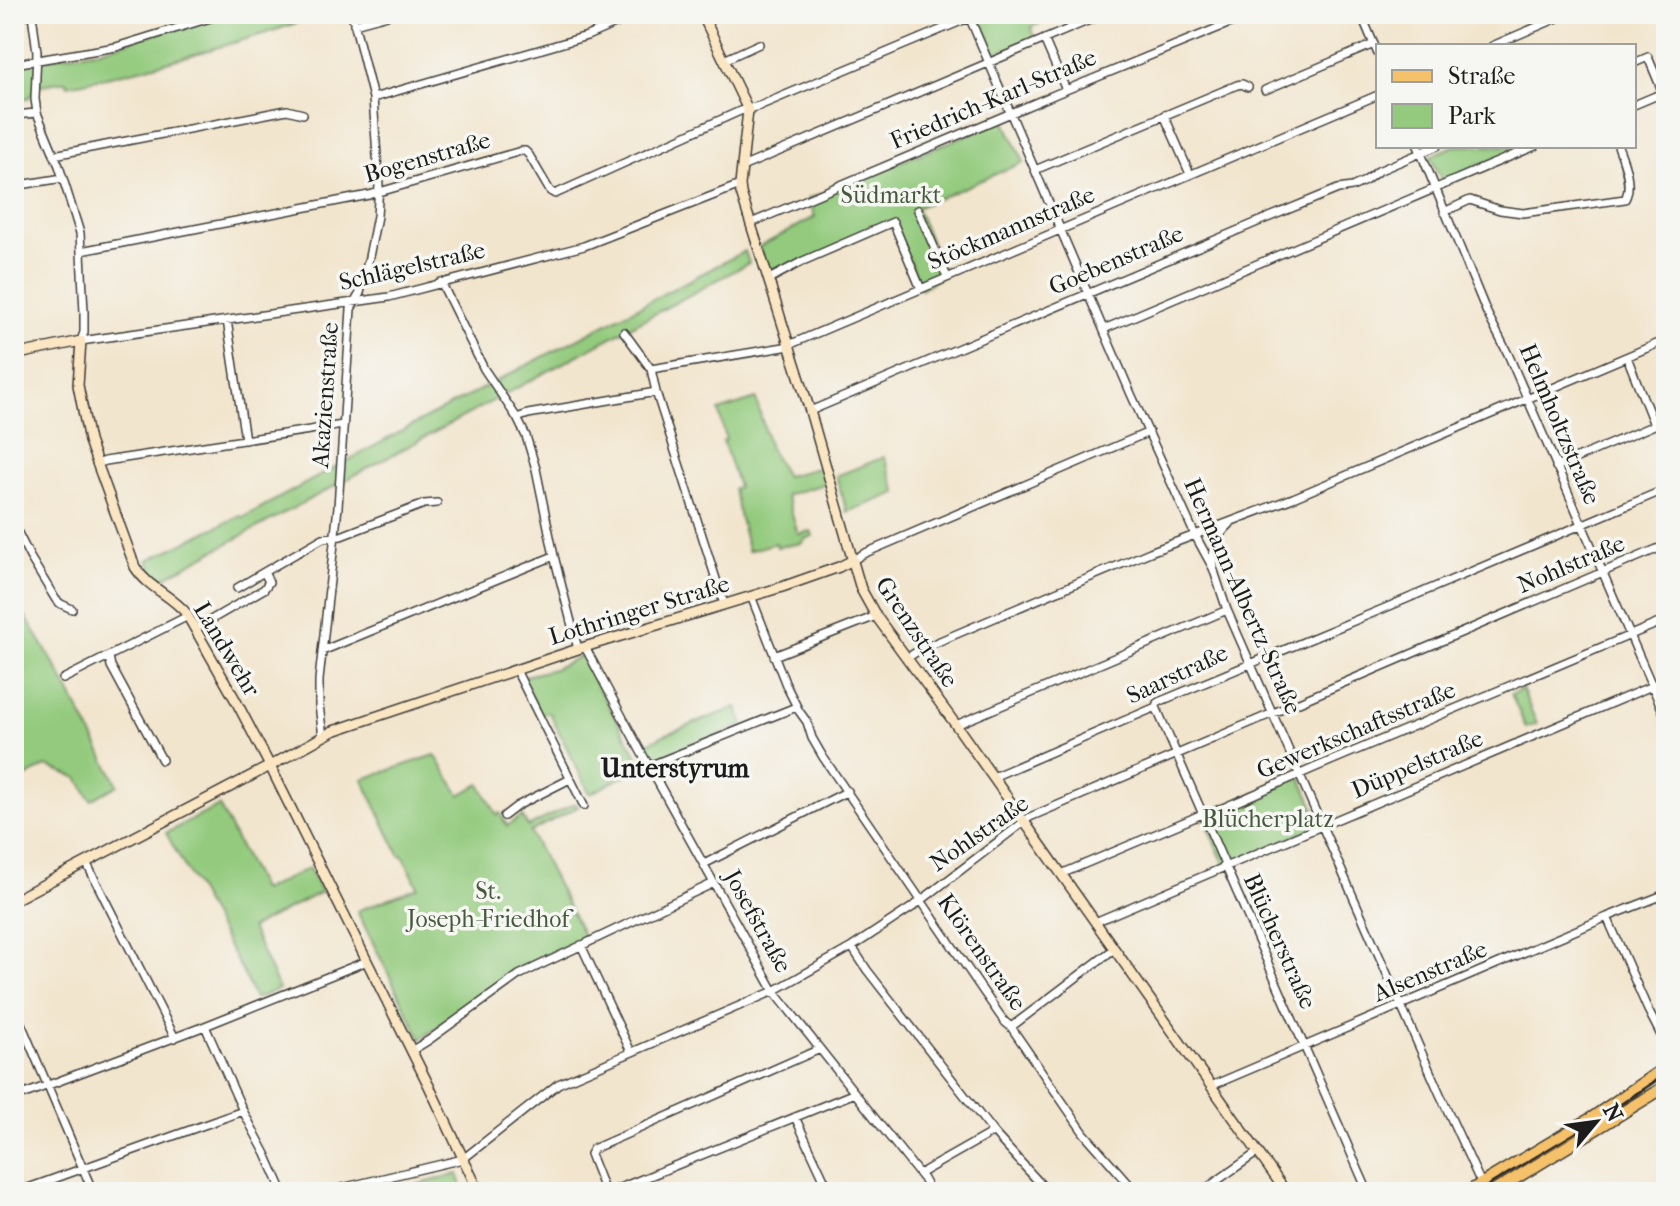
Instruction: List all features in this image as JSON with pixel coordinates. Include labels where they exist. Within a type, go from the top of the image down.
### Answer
[{"type":"main road","points":[[1468,1192],[1483,1188],[1666,1067]]},
{"type":"main road","points":[[1493,1192],[1666,1086]]},
{"type":"street","name":"Landwehr","points":[[32,14],[37,60],[37,113],[78,225],[84,312],[78,385],[97,464],[138,572],[148,584],[188,616],[236,701],[479,1192]]},
{"type":"street","points":[[14,64],[116,47],[223,14]]},
{"type":"street","name":"Akazienstraße","points":[[323,737],[319,690],[351,309],[360,293],[369,257],[379,185],[373,98],[352,14]]},
{"type":"street","points":[[354,24],[391,14]]},
{"type":"street","points":[[373,98],[583,37],[638,14]]},
{"type":"street","points":[[702,14],[748,110],[972,15]]},
{"type":"street","points":[[742,167],[1104,14]]},
{"type":"street","points":[[1215,14],[1220,27]]},
{"type":"street","name":"Friedrich-Karl-Straße","points":[[751,223],[1252,14]]},
{"type":"street","points":[[1361,14],[1376,49]]},
{"type":"street","points":[[1497,44],[1567,14]]},
{"type":"street","name":"Hermann-Albertz-Straße","points":[[972,15],[1010,113],[1104,329],[1195,535],[1213,568],[1250,663],[1483,1188]]},
{"type":"street","points":[[1044,39],[1066,90]]},
{"type":"street","points":[[724,60],[759,44]]},
{"type":"street","points":[[1265,90],[1374,44]]},
{"type":"street","points":[[1636,62],[1648,57],[1665,92],[1636,104]]},
{"type":"street","points":[[1035,170],[1237,85],[1248,87]]},
{"type":"street","name":"Stöckmannstraße","points":[[651,369],[790,344],[1376,96]]},
{"type":"street","points":[[54,155],[287,110],[303,114]]},
{"type":"street","name":"Grenzstraße","points":[[748,110],[740,185],[861,589],[876,616],[1286,1192]]},
{"type":"street","name":"Bogenstraße","points":[[81,251],[377,193],[521,151],[527,153],[550,191],[555,194],[748,110]]},
{"type":"street","points":[[14,115],[37,113]]},
{"type":"street","points":[[1164,115],[1190,174]]},
{"type":"street","points":[[1104,329],[1530,148]]},
{"type":"street","points":[[1444,212],[1470,200],[1523,213],[1625,199],[1628,194],[1625,166],[1619,148]]},
{"type":"street","name":"Helmholtzstraße","points":[[1419,150],[1666,718]]},
{"type":"street","name":"Goebenstraße","points":[[810,411],[1338,189],[1352,187],[1419,150]]},
{"type":"street","points":[[14,186],[63,178]]},
{"type":"street","name":"Schlägelstraße","points":[[81,341],[389,297],[584,246],[740,185]]},
{"type":"street","points":[[918,210],[947,277]]},
{"type":"street","points":[[769,279],[893,222],[921,289]]},
{"type":"street","name":"Josefstraße","points":[[441,282],[484,369],[526,436],[554,556],[581,648],[774,991],[930,1192]]},
{"type":"street","points":[[14,319],[18,354],[81,341]]},
{"type":"street","points":[[227,320],[245,440]]},
{"type":"street","points":[[624,332],[651,369],[724,604]]},
{"type":"street","points":[[907,658],[932,644],[1150,552],[1232,523],[1666,340]]},
{"type":"street","points":[[1627,357],[1654,425]]},
{"type":"street","points":[[517,418],[656,392]]},
{"type":"street","points":[[1556,467],[1666,420]]},
{"type":"street","points":[[97,464],[343,425]]},
{"type":"street","name":"Lothringer Straße","points":[[14,900],[347,726],[581,648],[826,572],[979,503],[1149,432]]},
{"type":"street","name":"Saarstraße","points":[[993,777],[1156,707],[1161,701],[1666,489]]},
{"type":"street","points":[[237,588],[323,538],[341,536],[424,504],[437,503]]},
{"type":"street","points":[[1213,568],[1215,544],[1232,523]]},
{"type":"street","points":[[14,525],[56,600],[72,609]]},
{"type":"street","name":"Nohlstraße","points":[[325,1192],[463,1159],[554,1086],[774,991],[852,947],[921,900],[1030,817],[1666,545]]},
{"type":"street","points":[[322,651],[554,556]]},
{"type":"street","points":[[195,629],[264,589],[269,582],[264,572]]},
{"type":"street","name":"Klörenstraße","points":[[751,596],[796,707],[807,722],[817,748],[1084,1133],[1136,1192]]},
{"type":"street","points":[[956,725],[1227,610]]},
{"type":"street","points":[[63,679],[188,616]]},
{"type":"street","points":[[774,656],[876,616]]},
{"type":"street","name":"Gewerkschaftsstraße","points":[[1061,874],[1666,620]]},
{"type":"street","points":[[109,657],[162,760]]},
{"type":"street","points":[[516,670],[584,806]]},
{"type":"street","name":"Düppelstraße","points":[[1095,922],[1666,680]]},
{"type":"street","points":[[649,766],[796,707]]},
{"type":"street","name":"Blücherstraße","points":[[1156,707],[1368,1192]]},
{"type":"street","points":[[504,816],[570,779]]},
{"type":"street","points":[[704,864],[848,791]]},
{"type":"street","points":[[86,862],[175,1038]]},
{"type":"street","points":[[411,1051],[513,978],[714,883]]},
{"type":"street","name":"Alsenstraße","points":[[1211,1086],[1666,894]]},
{"type":"street","points":[[1607,917],[1666,1045]]},
{"type":"street","points":[[581,945],[631,1052]]},
{"type":"street","points":[[852,947],[993,1132],[1048,1192]]},
{"type":"street","points":[[1011,1027],[1114,949]]},
{"type":"street","points":[[14,1098],[367,961]]},
{"type":"street","points":[[14,1007],[93,1192]]},
{"type":"street","points":[[205,1026],[283,1192]]},
{"type":"street","points":[[820,1049],[591,1150],[590,1157],[608,1192],[855,1093]]},
{"type":"street","points":[[17,1192],[243,1111]]},
{"type":"street","points":[[795,1117],[830,1192]]},
{"type":"street","points":[[919,1174],[993,1132]]},
{"type":"street","points":[[1201,1192],[1258,1152]]},
{"type":"green space","points":[[223,14],[319,14],[270,32],[144,68],[68,85],[67,81],[41,85],[28,98],[14,99],[14,64],[99,50]]},
{"type":"green space","points":[[990,14],[1051,14],[1053,18],[1031,27],[1035,38],[995,54],[980,18]]},
{"type":"green space","name":"Südmarkt","points":[[1004,120],[1024,162],[916,208],[945,274],[921,289],[893,222],[769,279],[759,247],[815,217],[808,199]]},
{"type":"green space","points":[[1449,148],[1518,148],[1442,181],[1430,156]]},
{"type":"green space","points":[[745,251],[749,263],[158,581],[148,560],[239,516],[244,517]]},
{"type":"green space","points":[[756,399],[770,449],[786,476],[826,466],[831,482],[786,495],[798,534],[811,531],[813,536],[804,539],[803,543],[777,547],[776,543],[748,551],[733,489],[738,487],[723,441],[726,440],[719,411]]},
{"type":"green space","points":[[884,457],[897,493],[847,512],[836,476]]},
{"type":"green space","points":[[14,597],[62,677],[118,785],[91,800],[78,778],[46,766],[14,783]]},
{"type":"green space","points":[[580,656],[643,766],[590,794],[549,712],[541,715],[521,677],[554,669]]},
{"type":"green space","points":[[1522,689],[1537,724],[1526,728],[1511,694]]},
{"type":"green space","points":[[737,707],[744,725],[654,761],[645,745],[664,735]]},
{"type":"green space","name":"St. Joseph-Friedhof","points":[[435,755],[460,795],[480,784],[497,815],[500,813],[507,826],[522,816],[528,827],[575,803],[578,807],[530,832],[585,939],[519,967],[421,1039],[357,911],[418,887],[363,779]]},
{"type":"green space","name":"Blücherplatz","points":[[1300,776],[1322,825],[1225,866],[1202,814]]},
{"type":"green space","points":[[219,806],[262,891],[309,868],[321,892],[251,928],[279,989],[255,999],[166,833]]},
{"type":"green space","points":[[458,1174],[464,1192],[390,1192]]},
{"type":"tram line","points":[[1477,1192],[1603,1116],[1666,1073]]},
{"type":"district","name":"Unterstyrum","points":[[675,768]]}]
